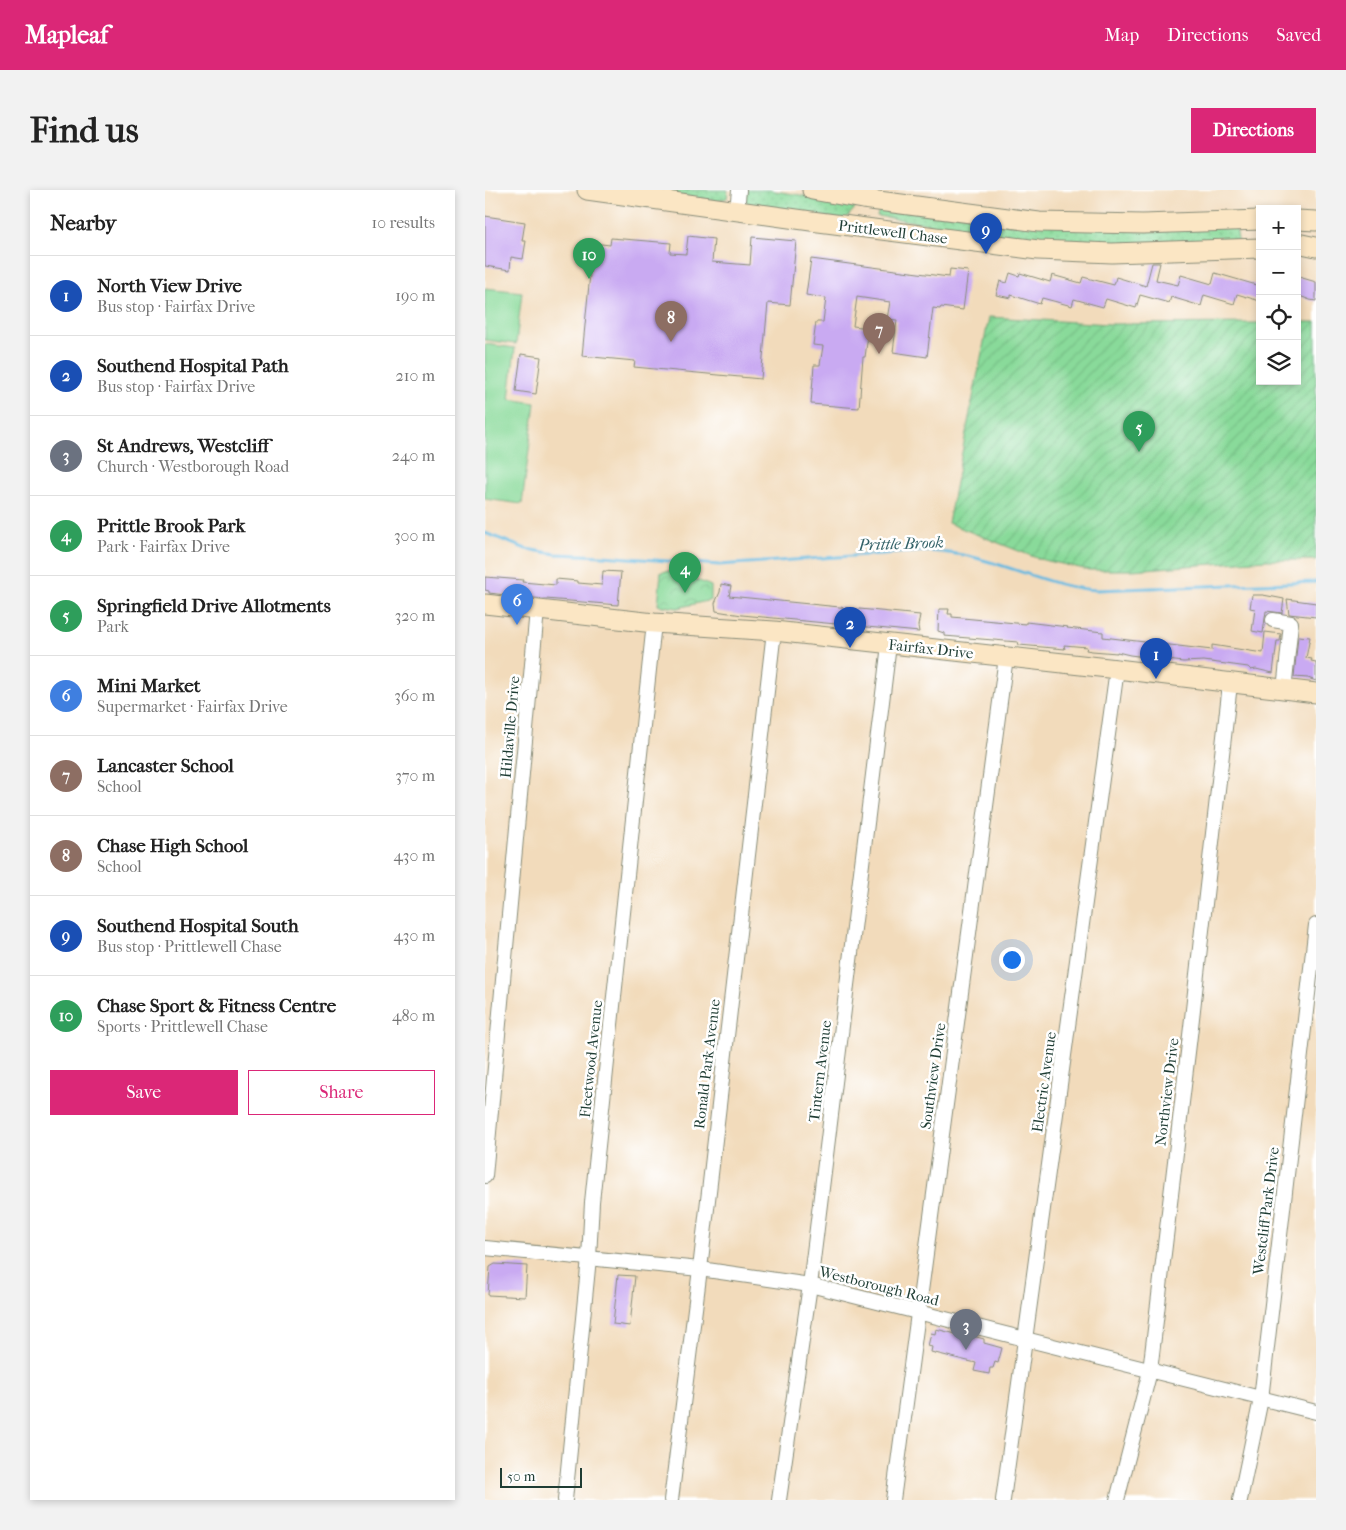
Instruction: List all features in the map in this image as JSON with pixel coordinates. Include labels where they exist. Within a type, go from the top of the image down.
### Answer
[{"type":"street","name":"Prittlewell Chase","points":[[587,190],[1038,250],[1112,253],[1236,248],[1256,230]]},
{"type":"street","points":[[737,211],[739,190]]},
{"type":"street","name":"Prittlewell Chase","points":[[812,190],[1039,222],[1143,224],[1256,230]]},
{"type":"street","points":[[868,199],[861,206],[862,215],[867,219],[915,228],[944,239]]},
{"type":"street","points":[[842,225],[854,225],[867,219]]},
{"type":"street","points":[[1301,220],[1316,220]]},
{"type":"street","points":[[1301,244],[1316,248]]},
{"type":"street","points":[[1301,248],[1316,248]]},
{"type":"street","name":"Fairfax Drive","points":[[485,604],[654,623],[774,631],[1316,693]]},
{"type":"street","name":"Hildaville Drive","points":[[485,1176],[537,610]]},
{"type":"street","points":[[1273,620],[1291,623],[1284,690]]},
{"type":"street","name":"Fleetwood Avenue","points":[[565,1500],[589,1258],[592,1202],[654,623]]},
{"type":"street","name":"Ronald Park Avenue","points":[[671,1500],[700,1269],[774,631]]},
{"type":"street","name":"Tintern Avenue","points":[[779,1500],[810,1285],[889,645]]},
{"type":"street","name":"Southview Drive","points":[[893,1500],[1006,657]]},
{"type":"street","name":"Electric Avenue","points":[[1003,1500],[1117,669]]},
{"type":"street","name":"Northview Drive","points":[[1117,1500],[1150,1370],[1230,684]]},
{"type":"street","name":"Westcliff Park Drive","points":[[1240,1500],[1261,1399],[1316,925]]},
{"type":"street","name":"Westborough Road","points":[[485,1248],[700,1269],[810,1285],[1316,1412]]},
{"type":"green space","points":[[639,190],[728,190],[727,198],[718,201]]},
{"type":"green space","points":[[745,190],[769,190],[855,204],[855,208],[845,220],[747,204]]},
{"type":"green space","points":[[880,208],[1236,227],[1238,240],[1053,245],[949,233],[929,224],[877,216]]},
{"type":"green space","points":[[485,288],[522,292],[516,344],[485,340]]},
{"type":"green space","points":[[989,317],[1110,324],[1256,323],[1256,385],[1301,385],[1301,322],[1316,322],[1316,560],[1266,560],[1132,570],[1089,570],[1039,559],[948,523]]},
{"type":"green space","points":[[485,344],[515,348],[509,399],[535,403],[522,504],[485,499]]},
{"type":"green space","points":[[690,569],[697,580],[711,586],[711,600],[677,608],[658,605],[661,572]]},
{"type":"building","points":[[485,216],[525,222],[522,241],[526,241],[523,259],[511,257],[510,270],[485,266]]},
{"type":"building","points":[[688,236],[714,239],[712,262],[750,265],[752,237],[796,241],[790,305],[768,303],[761,379],[634,367],[635,361],[582,356],[593,243],[610,245],[611,238],[671,243],[670,253],[686,254]]},
{"type":"building","points":[[811,259],[949,277],[950,269],[968,271],[963,310],[941,307],[940,309],[933,308],[927,357],[893,352],[897,320],[887,319],[890,302],[857,297],[853,326],[869,328],[865,357],[863,357],[859,408],[811,404],[814,365],[820,365],[823,346],[813,345],[816,322],[823,322],[826,298],[806,295]]},
{"type":"building","points":[[1152,263],[1160,263],[1156,280],[1178,285],[1181,275],[1212,284],[1215,273],[1256,285],[1256,300],[1237,294],[1234,304],[1204,295],[1201,306],[1171,297],[1169,303],[1140,295],[1136,308],[1106,299],[1103,307],[1074,299],[1072,306],[1042,298],[1040,304],[1011,295],[1011,298],[996,295],[1000,281],[1007,283],[1010,273],[1019,276],[1020,273],[1050,282],[1052,275],[1081,283],[1083,277],[1114,285],[1116,277],[1146,286]]},
{"type":"building","points":[[1301,278],[1316,282],[1316,301],[1301,297]]},
{"type":"building","points":[[521,354],[541,357],[536,394],[516,391]]},
{"type":"building","points":[[603,571],[621,572],[618,605],[522,597],[489,593],[489,591],[485,590],[485,577],[556,585],[556,579],[602,585]]},
{"type":"building","points":[[721,584],[731,586],[729,596],[920,615],[919,632],[716,611],[715,603]]},
{"type":"building","points":[[1252,595],[1284,599],[1282,613],[1266,611],[1263,633],[1252,631],[1255,609],[1250,608]]},
{"type":"building","points":[[1287,599],[1316,603],[1316,617],[1289,614]]},
{"type":"building","points":[[939,609],[949,609],[948,614],[952,614],[952,617],[1068,627],[1103,632],[1103,637],[1212,650],[1212,645],[1263,653],[1265,632],[1281,634],[1280,641],[1277,641],[1273,673],[1256,669],[1251,670],[1248,667],[1204,661],[1183,662],[1117,652],[1092,651],[1086,650],[1087,647],[1064,645],[1065,649],[1019,645],[1018,642],[944,636],[944,633],[938,631]]},
{"type":"building","points":[[1298,636],[1310,637],[1306,658],[1316,662],[1316,681],[1308,678],[1294,677]]},
{"type":"building","points":[[495,1264],[527,1266],[525,1297],[488,1295],[490,1267]]},
{"type":"building","points":[[618,1275],[635,1276],[630,1326],[613,1324]]},
{"type":"building","points":[[936,1329],[984,1339],[984,1343],[1002,1348],[998,1363],[995,1362],[993,1368],[990,1368],[989,1374],[974,1371],[976,1363],[931,1352],[932,1347],[928,1346],[931,1333],[935,1334]]},
{"type":"waterway","name":"Prittle Brook","points":[[485,533],[526,549],[556,554],[719,565],[926,551],[940,552],[976,558],[1067,586],[1096,590],[1316,582]]},
{"type":"place","name":"Southend Hospital South","points":[[986,254]]},
{"type":"place","name":"Chase Sport & Fitness Centre","points":[[589,279]]},
{"type":"place","name":"Chase High School","points":[[671,342]]},
{"type":"place","name":"Lancaster School","points":[[879,354]]},
{"type":"place","name":"Springfield Drive Allotments","points":[[1139,452]]},
{"type":"place","name":"Prittle Brook Park","points":[[685,593]]},
{"type":"place","name":"Mini Market","points":[[517,625]]},
{"type":"place","name":"Southend Hospital Path","points":[[850,648]]},
{"type":"place","name":"North View Drive","points":[[1156,679]]},
{"type":"place","name":"St Andrews, Westcliff","points":[[966,1350]]}]
